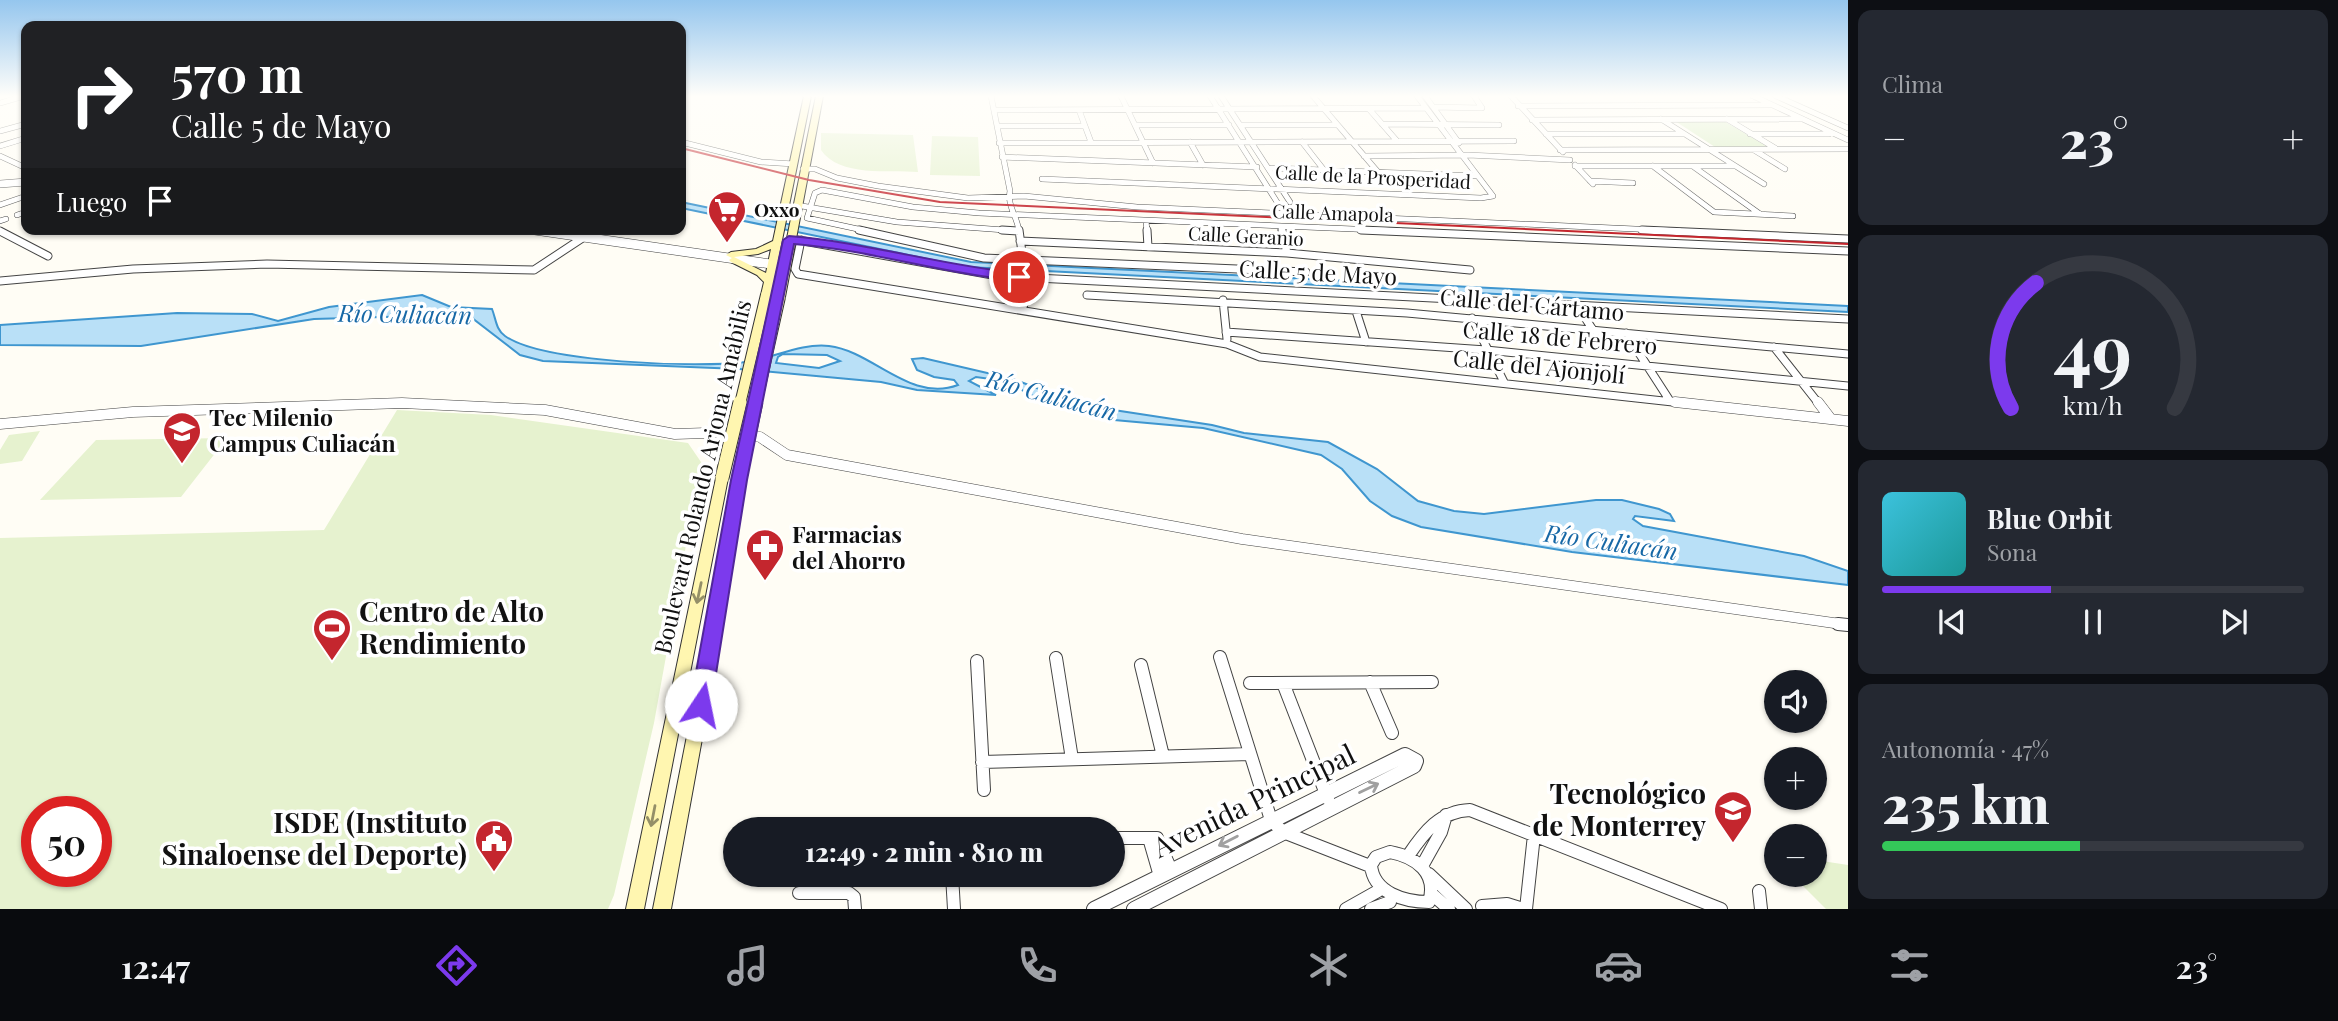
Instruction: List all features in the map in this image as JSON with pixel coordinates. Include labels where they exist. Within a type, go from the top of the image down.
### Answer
[{"type":"main road","name":"Boulevard Rolando Arjona Amábilis","points":[[635,909],[722,478],[769,282],[799,138]]},
{"type":"main road","name":"Boulevard Rolando Arjona Amábilis","points":[[662,909],[715,629],[739,480],[780,296],[810,138]]},
{"type":"main road","points":[[727,257],[758,251],[776,243]]},
{"type":"main road","points":[[727,257],[760,273],[769,282]]},
{"type":"main road","points":[[625,909],[641,879]]},
{"type":"street","points":[[998,138],[1008,202],[1016,215],[1023,260]]},
{"type":"street","points":[[1141,138],[1153,163]]},
{"type":"street","points":[[1238,138],[1277,202]]},
{"type":"street","points":[[1250,138],[1271,168],[1290,202]]},
{"type":"street","points":[[1350,138],[1378,172]]},
{"type":"street","points":[[999,143],[1454,140],[1516,143],[1512,138]]},
{"type":"street","points":[[1550,138],[1591,183],[1635,185],[1612,166]]},
{"type":"street","points":[[1695,138],[1764,184]]},
{"type":"street","points":[[1758,138],[1776,149]]},
{"type":"street","points":[[0,146],[21,140]]},
{"type":"street","points":[[1454,140],[1477,176]]},
{"type":"street","points":[[1190,142],[1203,165]]},
{"type":"street","points":[[1302,142],[1324,170]]},
{"type":"street","points":[[686,143],[761,162],[793,164]]},
{"type":"street","points":[[1752,149],[1785,169]]},
{"type":"street","points":[[1560,150],[1848,149]]},
{"type":"street","points":[[1364,156],[1465,155],[1570,160]]},
{"type":"street","points":[[0,156],[21,166]]},
{"type":"street","points":[[1002,157],[1257,167]]},
{"type":"street","points":[[1575,166],[1737,166]]},
{"type":"street","points":[[1653,166],[1709,209],[1719,213],[1793,216]]},
{"type":"street","points":[[1693,166],[1762,215]]},
{"type":"street","points":[[1271,168],[1477,176]]},
{"type":"street","points":[[803,169],[815,169],[850,181],[968,198],[1008,197],[1137,206],[1848,239]]},
{"type":"street","name":"Calle de la Prosperidad","points":[[1042,179],[1481,198],[1493,196],[1477,176]]},
{"type":"street","points":[[2,186],[21,183]]},
{"type":"street","name":"Calle Amapola","points":[[811,207],[815,193],[819,190],[927,209],[1016,215],[1848,251]]},
{"type":"street","points":[[0,205],[21,198]]},
{"type":"street","points":[[796,205],[897,222],[1019,231]]},
{"type":"street","points":[[811,207],[807,218],[830,226],[975,257],[1306,272]]},
{"type":"street","points":[[17,215],[21,214]]},
{"type":"street","points":[[1146,221],[1148,247]]},
{"type":"street","points":[[1281,226],[1287,253]]},
{"type":"street","points":[[0,231],[48,256]]},
{"type":"street","points":[[570,235],[784,264]]},
{"type":"street","points":[[595,235],[727,257]]},
{"type":"street","points":[[0,281],[149,268],[262,263],[385,263],[534,270],[584,237]]},
{"type":"street","name":"Calle 5 de Mayo","points":[[790,237],[968,272],[1033,278],[1848,319]]},
{"type":"street","name":"Calle del Ajonjolí","points":[[801,240],[795,271],[821,278],[1227,344],[1259,357],[1848,421]]},
{"type":"street","name":"Calle Geranio","points":[[1020,241],[1287,253],[1470,270]]},
{"type":"street","points":[[1022,310],[1033,278]]},
{"type":"street","points":[[1222,289],[1227,344]]},
{"type":"street","name":"Calle del Cártamo","points":[[1087,295],[1472,318],[1848,354]]},
{"type":"street","points":[[1578,307],[1594,330]]},
{"type":"street","points":[[1356,311],[1366,342]]},
{"type":"street","points":[[1472,318],[1504,382]]},
{"type":"street","name":"Calle 18 de Febrero","points":[[1226,332],[1486,350],[1848,386]]},
{"type":"street","points":[[1626,333],[1671,401]]},
{"type":"street","points":[[1774,347],[1831,419]]},
{"type":"street","points":[[0,424],[134,412],[360,404],[545,411],[675,434],[718,431],[747,433],[764,439],[787,455],[1242,539],[1848,625]]},
{"type":"street","points":[[1220,657],[1271,820],[1283,832],[1370,866]]},
{"type":"street","points":[[1056,658],[1072,759]]},
{"type":"street","points":[[977,661],[984,790]]},
{"type":"street","points":[[1141,665],[1163,756]]},
{"type":"street","points":[[1370,682],[1392,733]]},
{"type":"street","points":[[1250,683],[1432,682]]},
{"type":"street","points":[[1283,683],[1329,800]]},
{"type":"street","points":[[982,762],[1250,754]]},
{"type":"street","name":"Avenida Principal","points":[[1094,909],[1271,820],[1329,800],[1414,766],[1416,761],[1410,756],[1399,758],[1329,800],[1283,832],[1134,909]]},
{"type":"street","points":[[1408,856],[1431,824],[1454,810],[1470,810],[1721,909]]},
{"type":"street","points":[[1446,815],[1425,870],[1433,895],[1449,909]]},
{"type":"street","points":[[1482,906],[1507,904],[1525,909],[1534,835]]},
{"type":"street","points":[[1125,839],[1154,840],[1166,873]]},
{"type":"street","points":[[1433,895],[1429,902],[1412,909],[1390,902],[1378,891],[1370,875],[1370,866],[1381,854],[1390,852],[1408,856],[1466,909]]},
{"type":"street","points":[[953,887],[954,909]]},
{"type":"street","points":[[1350,908],[1378,891]]},
{"type":"street","points":[[1759,891],[1761,909]]},
{"type":"street","points":[[799,893],[849,893],[854,897],[855,909]]},
{"type":"street","points":[[1371,909],[1390,902]]},
{"type":"green space","points":[[821,138],[913,138],[918,172],[852,168],[829,159],[821,150]]},
{"type":"green space","points":[[932,138],[978,138],[980,176],[930,175]]},
{"type":"green space","points":[[1702,138],[1753,138],[1768,147],[1715,147]]},
{"type":"green space","name":"Centro de Alto Rendimiento","points":[[397,410],[491,415],[688,443],[701,462],[654,723],[614,895],[608,909],[0,909],[0,538],[324,530]]},
{"type":"green space","points":[[40,431],[22,461],[0,464],[0,450],[9,435]]},
{"type":"green space","points":[[227,438],[181,497],[40,500],[96,440]]},
{"type":"green space","points":[[1827,862],[1848,865],[1848,909],[1826,909],[1804,887],[1827,887]]},
{"type":"water","points":[[686,203],[971,262],[1848,306],[1848,312],[967,267],[686,209]]},
{"type":"water","name":"Río Culiacán","points":[[422,295],[451,307],[492,309],[498,327],[505,336],[524,345],[585,358],[659,364],[723,364],[756,360],[808,347],[829,346],[845,350],[908,382],[924,387],[940,389],[958,385],[954,380],[934,377],[917,370],[912,359],[923,358],[1013,379],[1081,405],[1212,425],[1244,433],[1328,442],[1377,469],[1418,501],[1454,511],[1484,514],[1596,500],[1622,500],[1659,509],[1670,514],[1674,521],[1635,516],[1633,519],[1643,526],[1804,556],[1848,571],[1848,585],[1572,552],[1421,527],[1392,516],[1370,501],[1342,469],[1321,455],[1203,428],[1103,419],[1044,402],[1005,381],[976,377],[969,381],[996,395],[917,390],[881,382],[739,369],[543,361],[520,355],[472,318],[452,315],[314,319],[141,346],[0,345],[0,325],[177,313],[252,314],[278,321],[329,307]],"holes":[[[783,354],[827,355],[840,361],[819,368],[776,363],[778,357]]]},
{"type":"railway","points":[[686,149],[809,180],[940,202],[1848,244]]},
{"type":"place","name":"Oxxo","points":[[727,244]]},
{"type":"place","name":"Tec Milenio Campus Culiacán","points":[[182,465]]},
{"type":"place","name":"Farmacias del Ahorro","points":[[765,582]]},
{"type":"place","name":"Centro de Alto Rendimiento","points":[[332,662]]},
{"type":"place","name":"Tecnológico de Monterrey","points":[[1733,844]]},
{"type":"place","name":"ISDE (Instituto Sinaloense del Deporte)","points":[[494,873]]},
{"type":"route","points":[[701,705],[739,480],[780,296],[789,240],[820,242],[941,268],[1019,277]]}]
